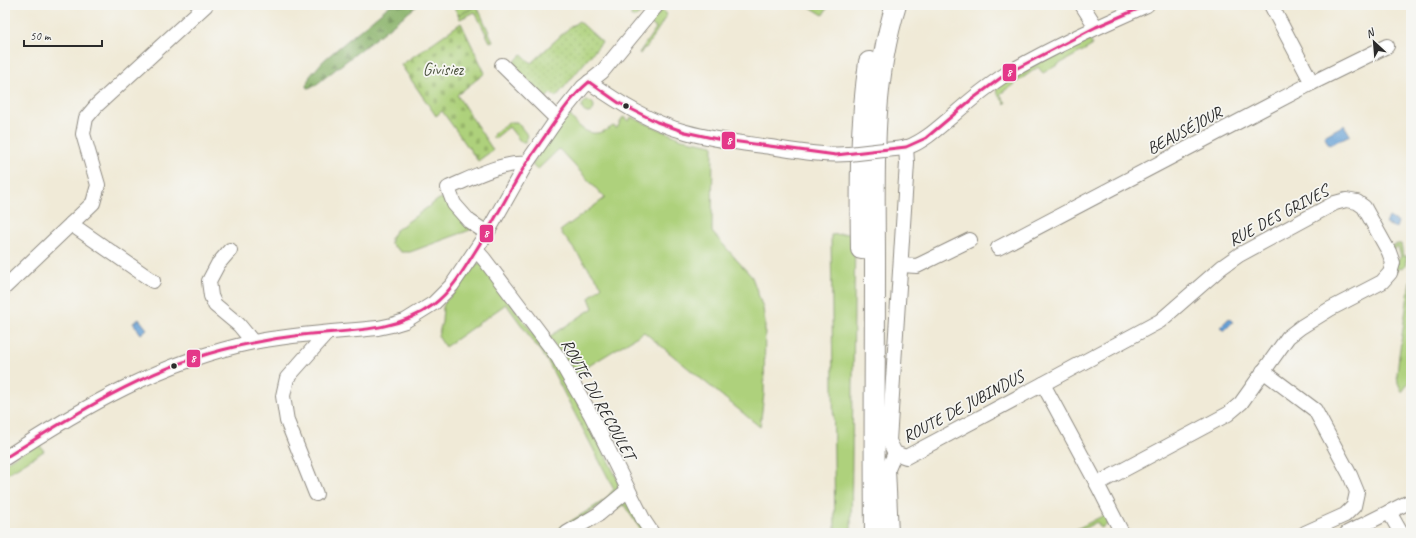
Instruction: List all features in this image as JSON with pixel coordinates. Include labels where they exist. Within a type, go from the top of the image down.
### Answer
[{"type":"highway","points":[[862,533],[860,166],[865,91],[874,36],[882,5]]},
{"type":"highway","points":[[875,533],[876,125],[883,64],[896,5]]},
{"type":"street","points":[[5,287],[93,203],[98,185],[83,134],[86,118],[97,105],[206,5]]},
{"type":"street","points":[[5,458],[105,397],[171,366],[253,342],[277,338],[392,326],[405,321],[434,303],[452,285],[476,250],[526,164],[557,119],[583,87],[602,72],[657,5]]},
{"type":"street","points":[[1082,5],[1096,27]]},
{"type":"street","points":[[589,82],[626,107],[657,122],[685,132],[717,139],[836,155],[906,147],[926,138],[971,100],[1006,74],[1096,27],[1147,5]]},
{"type":"street","points":[[1271,5],[1312,83]]},
{"type":"street","name":"BEAUSÉJOUR","points":[[998,248],[1312,83],[1387,46]]},
{"type":"street","points":[[502,65],[557,119]]},
{"type":"street","name":"ROUTE DE JUBINDUS","points":[[906,147],[907,163],[889,440],[895,452],[906,457],[1043,384],[1122,533]]},
{"type":"street","points":[[487,233],[469,222],[452,200],[448,188],[489,171],[518,163],[526,164]]},
{"type":"street","name":"RUE DES GRIVES","points":[[1043,384],[1160,321],[1222,267],[1240,255],[1335,203],[1346,200],[1357,202],[1364,207],[1389,252],[1392,263],[1390,273],[1382,282],[1330,308],[1301,327],[1284,342],[1241,403],[1228,414],[1097,484]]},
{"type":"street","points":[[71,224],[153,281]]},
{"type":"street","points":[[901,265],[917,266],[970,240]]},
{"type":"street","points":[[230,250],[218,264],[209,281],[211,296],[215,305],[239,325],[253,342]]},
{"type":"street","name":"ROUTE DU RECOULET","points":[[476,250],[558,357],[591,415],[644,521],[652,533]]},
{"type":"street","points":[[316,494],[287,421],[283,396],[287,378],[327,333]]},
{"type":"street","points":[[1263,371],[1315,410],[1350,475],[1357,492],[1354,506],[1345,515],[1305,533]]},
{"type":"street","points":[[891,533],[888,469],[895,452]]},
{"type":"street","points":[[567,533],[599,514],[628,490]]},
{"type":"street","points":[[1347,533],[1411,501]]},
{"type":"street","points":[[1389,512],[1401,533]]},
{"type":"green space","points":[[390,5],[418,5],[313,87],[307,88],[306,86],[310,76],[324,60]]},
{"type":"green space","points":[[453,5],[476,5],[477,6],[458,15]]},
{"type":"green space","points":[[633,5],[648,5],[635,17],[631,16]]},
{"type":"green space","points":[[807,5],[829,5],[823,15]]},
{"type":"green space","points":[[477,6],[493,41],[490,42],[475,12],[460,19],[458,15]]},
{"type":"green space","points":[[661,10],[665,12],[666,17],[646,48],[644,48],[640,54],[639,53],[656,28],[651,24]]},
{"type":"green space","points":[[579,21],[602,42],[556,97],[551,93],[546,98],[512,64],[522,54],[531,63],[569,28]]},
{"type":"green space","name":"Givisiez","points":[[461,23],[485,73],[457,95],[493,150],[478,161],[442,111],[436,116],[401,65]]},
{"type":"green space","points":[[1089,38],[1092,44],[1090,47],[1043,73],[1038,67],[1000,94],[1006,103],[1005,104],[997,93],[996,89],[1010,77]]},
{"type":"green space","points":[[586,101],[590,101],[594,107],[590,113],[586,113],[582,109],[582,105]]},
{"type":"green space","points":[[569,114],[583,129],[588,132],[600,133],[613,126],[617,128],[623,117],[629,121],[631,117],[682,139],[713,145],[712,232],[752,277],[763,308],[765,323],[764,394],[760,427],[644,332],[574,375],[549,337],[593,308],[589,298],[602,286],[560,231],[605,198],[559,149],[537,170],[532,165],[541,150]]},
{"type":"green space","points":[[510,122],[517,122],[528,136],[525,142],[521,142],[509,127],[494,139],[494,133]]},
{"type":"green space","points":[[444,198],[471,226],[470,230],[410,252],[401,252],[391,244],[391,238],[395,231],[439,199]]},
{"type":"green space","points":[[855,233],[851,533],[835,533],[831,235]]},
{"type":"green space","points":[[1401,244],[1403,256],[1407,256],[1405,266],[1395,271],[1395,261],[1401,257],[1398,247],[1392,250],[1391,247]]},
{"type":"green space","points":[[481,263],[566,378],[618,480],[618,487],[615,494],[562,533],[552,533],[605,500],[614,489],[548,362],[506,304],[445,347],[438,336],[445,302],[460,287],[476,264]]},
{"type":"green space","points":[[1411,275],[1411,380],[1402,392],[1398,383],[1397,374]]},
{"type":"green space","points":[[38,443],[44,451],[5,475],[5,463]]},
{"type":"green space","points":[[625,499],[629,502],[647,533],[643,533],[624,505],[599,516]]},
{"type":"green space","points":[[1106,514],[1110,522],[1101,528],[1097,522],[1075,533],[1069,533]]},
{"type":"water","points":[[1344,125],[1350,135],[1329,145],[1324,136]]},
{"type":"water","points":[[1389,217],[1398,222],[1396,228],[1386,224]]},
{"type":"water","points":[[1229,318],[1233,322],[1224,331],[1220,327]]},
{"type":"water","points":[[139,319],[147,329],[141,334],[133,323]]},
{"type":"transit line","name":"8","points":[[589,82],[619,103],[657,122],[685,132],[717,139],[836,155],[906,147],[926,138],[971,100],[1006,74],[1096,27],[1147,5]]},
{"type":"transit line","name":"8","points":[[5,458],[83,410],[110,395],[165,369],[232,347],[272,339],[370,329],[387,325],[403,321],[433,305],[446,293],[462,272],[489,229],[526,164],[555,122],[582,88],[589,82]]}]
